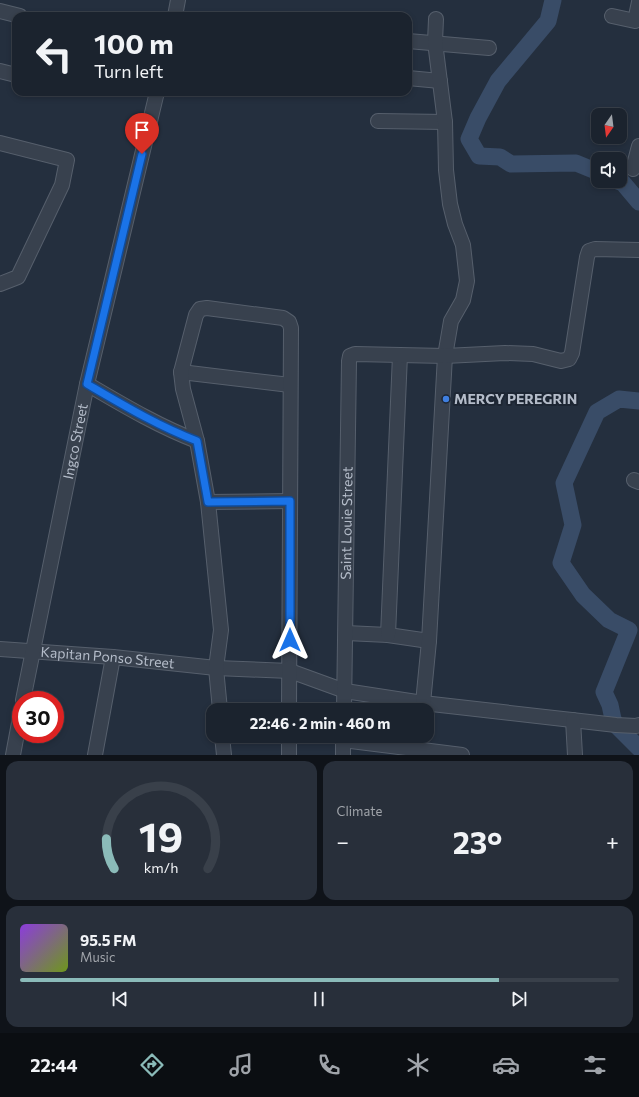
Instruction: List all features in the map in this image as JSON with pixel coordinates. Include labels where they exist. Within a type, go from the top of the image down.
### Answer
[{"type":"street","points":[[176,12],[178,0]]},
{"type":"street","points":[[612,16],[637,21],[639,2]]},
{"type":"street","points":[[0,11],[12,14]]},
{"type":"street","points":[[423,703],[429,642],[445,356],[451,321],[463,300],[467,281],[463,245],[455,224],[450,204],[446,170],[445,122],[435,42],[436,19]]},
{"type":"street","points":[[412,41],[489,48]]},
{"type":"street","points":[[0,71],[12,75]]},
{"type":"street","points":[[412,78],[440,81]]},
{"type":"street","name":"Ingco Street","points":[[25,691],[87,384],[156,96]]},
{"type":"street","points":[[378,121],[445,122]]},
{"type":"street","points":[[0,143],[67,160],[62,185],[18,277],[0,284]]},
{"type":"street","points":[[633,169],[639,146]]},
{"type":"street","points":[[388,635],[400,355],[445,356],[505,353],[533,354],[561,361],[569,359],[572,353],[589,251],[595,249],[639,250]]},
{"type":"street","points":[[219,703],[216,668],[221,630],[208,502],[197,441],[182,389],[181,372],[196,315],[200,309],[206,308],[283,318],[289,322],[291,328],[289,703]]},
{"type":"street","name":"Saint Louie Street","points":[[344,703],[349,361],[350,356],[354,354],[400,355]]},
{"type":"street","points":[[181,372],[290,385]]},
{"type":"street","points":[[87,384],[137,413],[179,434],[197,441]]},
{"type":"street","points":[[208,502],[290,501]]},
{"type":"street","points":[[346,633],[388,635],[429,642]]},
{"type":"street","name":"Kapitan Ponso Street","points":[[0,649],[113,657],[216,668],[290,671],[345,691],[423,703]]},
{"type":"street","points":[[95,755],[113,657]]},
{"type":"street","name":"Kapitan Ponso Street","points":[[434,704],[616,725],[639,725]]},
{"type":"street","points":[[573,720],[575,755]]},
{"type":"street","points":[[13,755],[15,743]]},
{"type":"street","points":[[223,743],[224,755]]},
{"type":"street","points":[[289,743],[289,755]]},
{"type":"street","points":[[343,743],[343,755]]},
{"type":"street","points":[[368,743],[412,752],[462,755]]},
{"type":"waterway","points":[[553,0],[548,21],[498,81],[478,118],[469,139],[479,156],[500,157],[511,164],[576,163],[591,169]]},
{"type":"waterway","points":[[627,188],[639,202]]},
{"type":"waterway","points":[[639,401],[619,399],[597,412],[564,483],[573,525],[561,563],[583,595],[609,620],[629,630],[604,692],[616,725],[639,748]]},
{"type":"place","name":"MERCY PEREGRIN","points":[[446,399]]},
{"type":"route","points":[[142,154],[87,384],[137,413],[179,434],[197,441],[208,502],[290,501],[290,640]]}]
